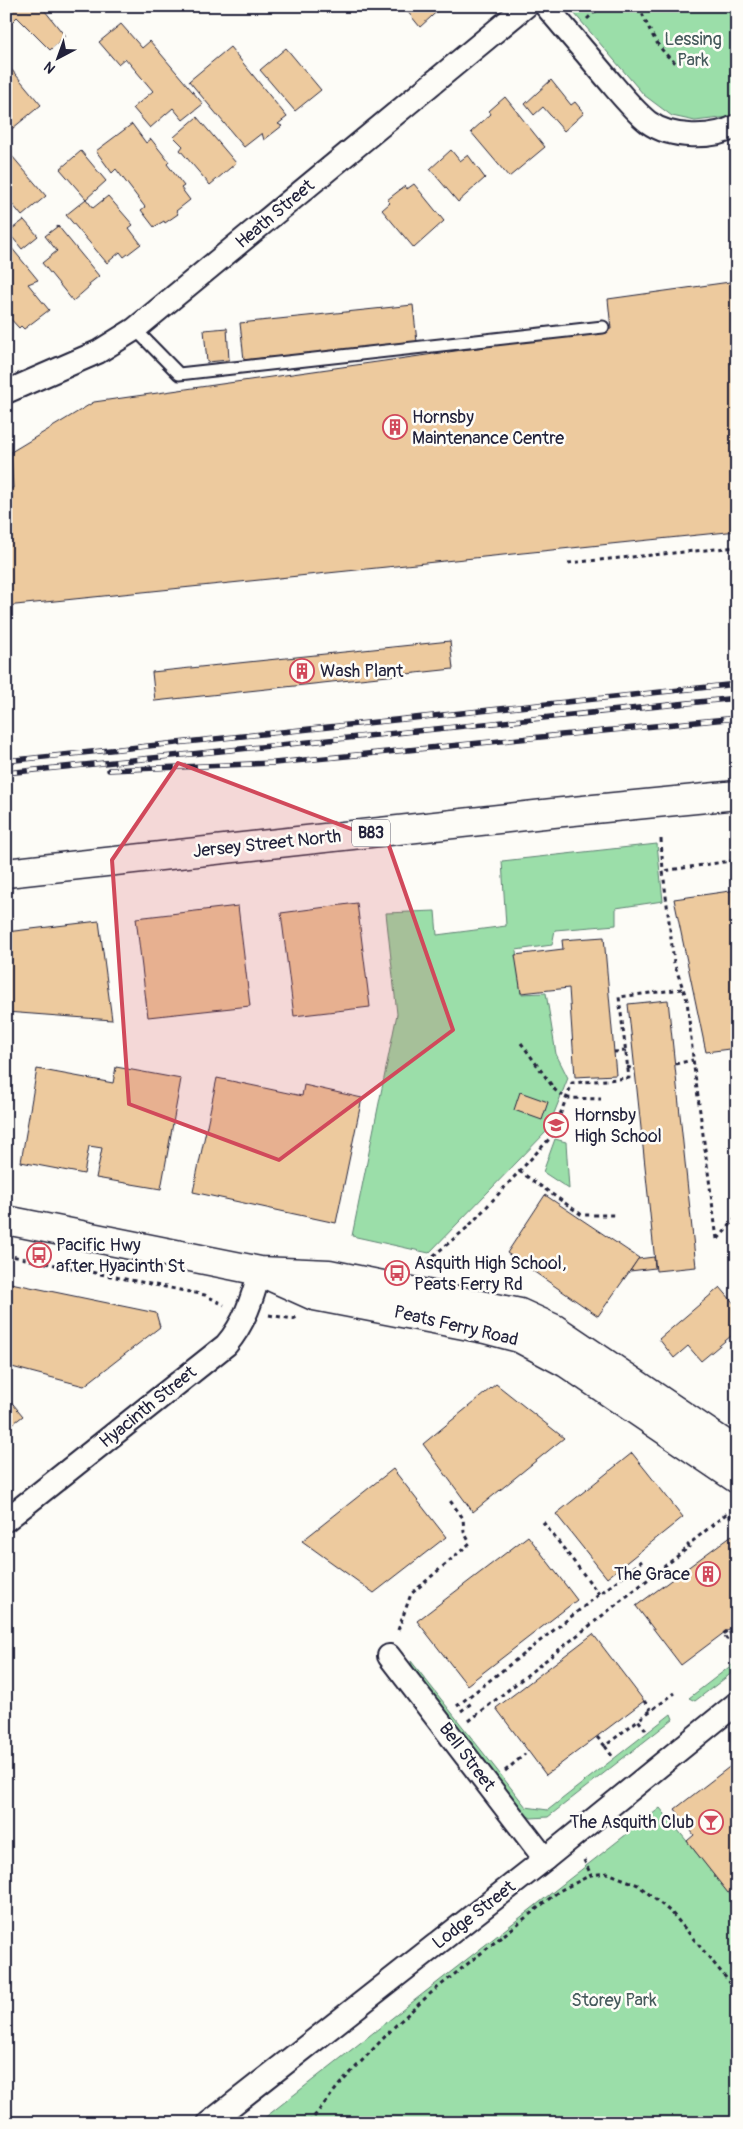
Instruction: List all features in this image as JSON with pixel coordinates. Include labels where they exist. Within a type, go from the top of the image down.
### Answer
[{"type":"main road","name":"Jersey Street North","points":[[6,873],[543,814],[737,795]]},
{"type":"main road","name":"Peats Ferry Road","points":[[6,1220],[260,1271],[329,1274],[500,1308],[536,1318],[580,1345],[737,1452]]},
{"type":"main road","name":"Peats Ferry Road","points":[[260,1271],[314,1296],[485,1329],[519,1338],[566,1363],[737,1479]]},
{"type":"street","name":"Heath Street","points":[[6,392],[98,352],[135,329],[526,6]]},
{"type":"street","points":[[546,6],[629,104],[650,123],[681,135],[705,136],[730,130],[737,126]]},
{"type":"street","name":"Hyacinth Street","points":[[6,1520],[226,1345],[236,1334],[248,1310],[260,1271]]},
{"type":"street","name":"Bell Street","points":[[389,1656],[545,1859]]},
{"type":"street","name":"Lodge Street","points":[[209,2123],[545,1859],[737,1704]]},
{"type":"lane","points":[[135,329],[179,374],[603,327]]},
{"type":"path","points":[[639,6],[648,28],[666,56],[676,63]]},
{"type":"path","points":[[733,53],[737,48]]},
{"type":"path","points":[[568,564],[737,547]]},
{"type":"path","points":[[661,839],[674,963],[687,1000],[693,1060],[717,1239],[737,1217]]},
{"type":"path","points":[[663,871],[737,860]]},
{"type":"path","points":[[417,1270],[468,1227],[552,1136],[572,1083],[629,1078],[619,996],[683,989]]},
{"type":"path","points":[[521,1043],[555,1090],[566,1098],[601,1099]]},
{"type":"path","points":[[614,1052],[626,1051]]},
{"type":"path","points":[[675,1064],[693,1060]]},
{"type":"path","points":[[627,1066],[634,1068]]},
{"type":"path","points":[[519,1171],[582,1215],[616,1215]]},
{"type":"path","points":[[6,1255],[205,1295],[224,1305]]},
{"type":"path","points":[[275,1316],[293,1319],[302,1314]]},
{"type":"path","points":[[398,1630],[412,1594],[470,1543],[464,1532],[463,1518],[448,1498]]},
{"type":"path","points":[[464,1725],[689,1547],[688,1545],[726,1514],[730,1517],[737,1511]]},
{"type":"path","points":[[543,1522],[600,1594]]},
{"type":"path","points":[[452,1710],[642,1561]]},
{"type":"path","points":[[737,1641],[728,1630],[723,1634],[737,1654]]},
{"type":"path","points":[[605,1746],[675,1693]]},
{"type":"path","points":[[456,1715],[473,1702]]},
{"type":"path","points":[[644,1702],[651,1710]]},
{"type":"path","points":[[638,1720],[646,1730]]},
{"type":"path","points":[[598,1737],[612,1756]]},
{"type":"path","points":[[502,1772],[525,1754]]},
{"type":"path","points":[[584,1860],[592,1874]]},
{"type":"path","points":[[309,2123],[339,2085],[396,2025],[431,1993],[559,1891],[592,1874],[608,1874],[638,1885],[672,1913],[737,1991]]},
{"type":"highlighted area","points":[[178,763],[388,843],[453,1030],[279,1160],[129,1104],[112,860]]},
{"type":"green space","name":"Lessing Park","points":[[568,6],[737,6],[737,111],[729,117],[695,121],[672,116],[644,95]]},
{"type":"green space","points":[[657,844],[663,901],[616,908],[616,925],[555,930],[552,945],[516,950],[521,994],[546,993],[556,1054],[568,1078],[547,1131],[429,1253],[352,1236],[397,1014],[386,913],[435,911],[437,935],[506,926],[502,861]]},
{"type":"green space","points":[[555,1139],[566,1142],[569,1189],[543,1172]]},
{"type":"green space","points":[[411,1661],[526,1807],[548,1810],[671,1714],[673,1719],[548,1817],[531,1818],[523,1813],[413,1669]]},
{"type":"green space","points":[[737,1661],[737,1669],[695,1701],[689,1698]]},
{"type":"green space","name":"Storey Park","points":[[660,1808],[737,1903],[737,2123],[258,2123]]},
{"type":"building","points":[[6,6],[41,6],[65,36],[50,50],[17,17],[6,28]]},
{"type":"building","points":[[403,6],[443,6],[420,27]]},
{"type":"building","points":[[121,24],[142,48],[150,41],[203,104],[183,120],[173,108],[150,128],[133,108],[153,91],[125,58],[118,64],[99,42]]},
{"type":"building","points":[[230,47],[287,117],[278,124],[282,126],[264,140],[262,133],[244,147],[189,81]]},
{"type":"building","points":[[286,48],[321,90],[295,111],[260,70]]},
{"type":"building","points":[[6,63],[41,105],[7,133],[6,132]]},
{"type":"building","points":[[551,80],[571,105],[575,102],[584,113],[564,131],[543,107],[534,115],[525,104]]},
{"type":"building","points":[[505,97],[545,147],[509,177],[471,132],[491,114],[489,111]]},
{"type":"building","points":[[197,117],[236,163],[210,185],[180,150],[183,146],[174,137]]},
{"type":"building","points":[[132,124],[146,143],[151,139],[169,162],[167,164],[184,186],[181,188],[190,200],[176,211],[178,214],[165,223],[164,221],[154,227],[141,210],[145,207],[116,169],[112,173],[96,151]]},
{"type":"building","points":[[451,150],[460,161],[468,155],[485,178],[458,202],[430,169]]},
{"type":"building","points":[[81,151],[106,181],[86,199],[60,169]]},
{"type":"building","points":[[12,156],[46,196],[22,216],[13,205],[6,210],[6,160]]},
{"type":"building","points":[[414,184],[444,221],[414,248],[382,210],[390,203],[387,200],[405,186],[407,189]]},
{"type":"building","points":[[108,196],[133,225],[129,228],[141,244],[124,257],[120,252],[107,263],[66,215],[86,199],[93,208]]},
{"type":"building","points":[[24,220],[38,236],[22,249],[8,232]]},
{"type":"building","points":[[58,226],[99,276],[73,301],[42,263],[57,251],[45,236]]},
{"type":"building","points":[[6,241],[38,280],[28,284],[49,310],[24,329],[21,326],[19,328],[6,314],[6,270],[9,268],[6,265]]},
{"type":"building","name":"Hornsby Maintenance Centre","points":[[737,281],[737,531],[6,606],[6,489],[13,488],[11,452],[94,402],[611,329],[608,299]]},
{"type":"building","points":[[413,305],[417,342],[244,360],[240,323]]},
{"type":"building","points":[[227,328],[229,360],[207,362],[204,330]]},
{"type":"building","name":"Wash Plant","points":[[450,641],[453,669],[155,701],[152,672]]},
{"type":"building","points":[[737,890],[737,1048],[706,1052],[674,899]]},
{"type":"building","points":[[357,903],[370,1007],[294,1016],[281,913]]},
{"type":"building","points":[[238,906],[250,1006],[148,1017],[136,918]]},
{"type":"building","points":[[99,921],[112,1020],[6,1012],[6,932]]},
{"type":"building","points":[[604,937],[616,1075],[575,1077],[569,988],[521,993],[515,955],[563,949],[562,940]]},
{"type":"building","points":[[668,1000],[696,1267],[656,1271],[628,1004]]},
{"type":"building","points":[[116,1067],[181,1079],[161,1189],[96,1178],[102,1148],[89,1146],[84,1174],[21,1162],[37,1069],[113,1083]]},
{"type":"building","points":[[217,1078],[302,1096],[304,1085],[362,1098],[336,1223],[193,1192]]},
{"type":"building","points":[[520,1092],[548,1102],[542,1120],[514,1110]]},
{"type":"building","points":[[545,1195],[639,1258],[598,1316],[507,1253]]},
{"type":"building","points":[[654,1257],[655,1268],[630,1271],[638,1259]]},
{"type":"building","points":[[6,1282],[156,1313],[160,1327],[84,1386],[8,1366],[6,1370]]},
{"type":"building","points":[[720,1287],[737,1307],[737,1331],[701,1361],[688,1346],[674,1358],[659,1339]]},
{"type":"building","points":[[496,1384],[564,1438],[473,1512],[423,1444]]},
{"type":"building","points":[[8,1398],[23,1416],[6,1429],[6,1400]]},
{"type":"building","points":[[632,1453],[683,1517],[607,1578],[556,1514]]},
{"type":"building","points":[[393,1469],[446,1537],[374,1593],[302,1541]]},
{"type":"building","name":"The Grace","points":[[732,1535],[737,1542],[737,1623],[681,1665],[636,1606]]},
{"type":"building","points":[[528,1536],[577,1600],[467,1685],[417,1621]]},
{"type":"building","points":[[593,1634],[644,1701],[546,1775],[496,1708]]},
{"type":"building","name":"The Asquith Club","points":[[737,1761],[737,1886],[728,1893],[687,1841],[694,1835],[675,1809]]},
{"type":"railway","points":[[6,761],[737,684]]},
{"type":"railway","points":[[6,773],[737,698]]},
{"type":"railway","points":[[109,770],[274,763],[737,718]]},
{"type":"place","name":"Hornsby Maintenance Centre","points":[[395,427]]},
{"type":"place","name":"Wash Plant","points":[[302,671]]},
{"type":"place","name":"Hornsby High School","points":[[556,1125]]},
{"type":"place","name":"Pacific Hwy after Hyacinth St","points":[[39,1255]]},
{"type":"place","name":"Asquith High School, Peats Ferry Rd","points":[[397,1273]]},
{"type":"place","name":"The Grace","points":[[708,1574]]},
{"type":"place","name":"The Asquith Club","points":[[711,1822]]}]
